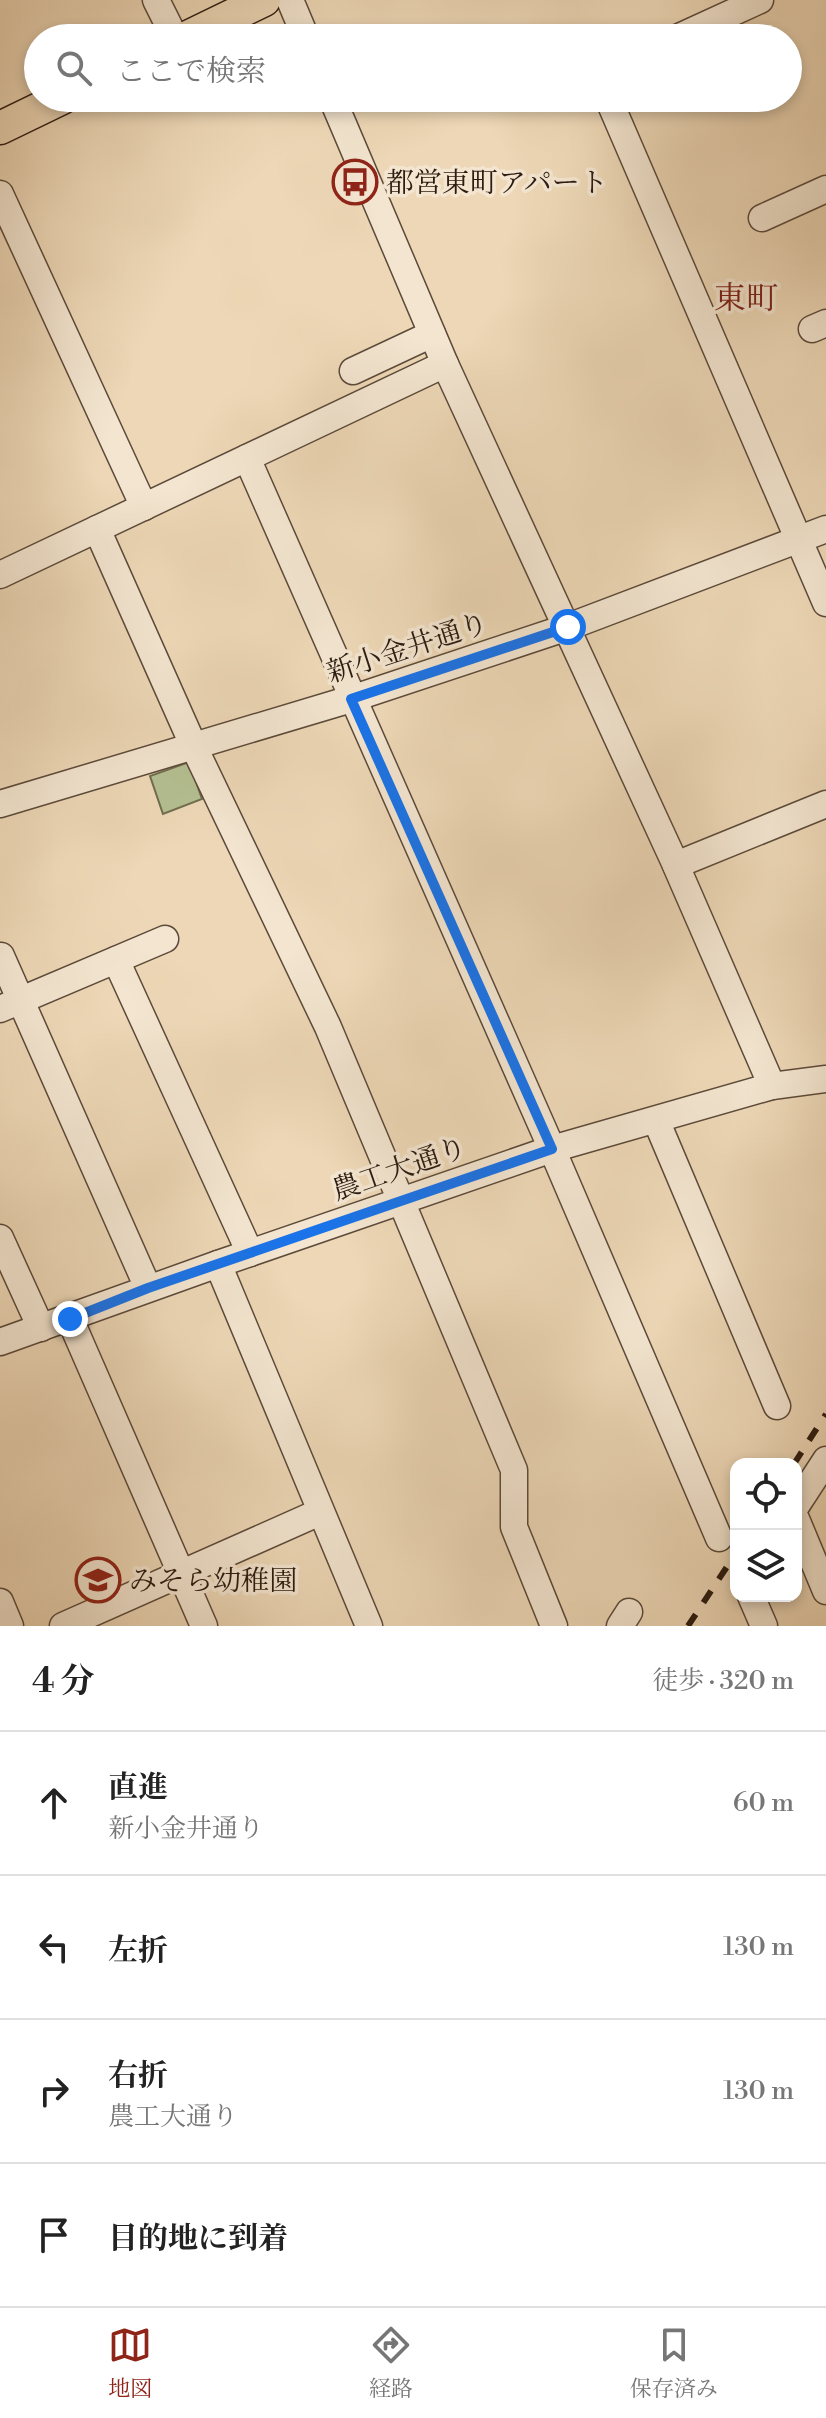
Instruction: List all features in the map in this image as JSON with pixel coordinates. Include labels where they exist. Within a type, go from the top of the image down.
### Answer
[{"type":"main road","points":[[215,24],[264,0]]},
{"type":"main road","points":[[0,128],[33,112]]},
{"type":"street","points":[[156,0],[168,24]]},
{"type":"street","points":[[290,0],[300,24]]},
{"type":"street","points":[[708,24],[760,0]]},
{"type":"street","points":[[338,112],[445,364],[676,865],[772,1086]]},
{"type":"street","points":[[614,112],[826,603]]},
{"type":"street","points":[[762,218],[826,189]]},
{"type":"street","points":[[0,194],[144,507]]},
{"type":"street","points":[[353,371],[432,334]]},
{"type":"street","points":[[0,575],[445,364]]},
{"type":"street","points":[[247,458],[552,1149],[719,1538]]},
{"type":"street","points":[[97,529],[194,747],[328,1027],[514,1470],[514,1527],[554,1626]]},
{"type":"street","name":"新小金井通り","points":[[0,804],[351,699],[568,627],[826,529]]},
{"type":"street","points":[[676,865],[826,804]]},
{"type":"street","points":[[10,1005],[165,939]]},
{"type":"street","points":[[1,956],[10,1005],[148,1288]]},
{"type":"street","points":[[116,960],[250,1253]]},
{"type":"street","name":"農工大通り","points":[[0,1342],[552,1149],[772,1086],[826,1079]]},
{"type":"street","points":[[656,1120],[777,1406]]},
{"type":"street","points":[[0,1238],[41,1328]]},
{"type":"street","points":[[218,1264],[369,1626]]},
{"type":"street","points":[[70,1319],[204,1626]]},
{"type":"street","points":[[802,1497],[826,1460]]},
{"type":"street","points":[[63,1626],[320,1512]]},
{"type":"street","points":[[801,1530],[826,1591]]},
{"type":"street","points":[[0,1602],[10,1626]]},
{"type":"street","points":[[754,1602],[764,1626]]},
{"type":"green space","points":[[189,762],[202,799],[163,814],[150,776]]},
{"type":"railway","points":[[798,1458],[826,1414]]},
{"type":"railway","points":[[688,1626],[730,1562]]},
{"type":"place","name":"都営東町アパート","points":[[355,182]]},
{"type":"place","name":"みそら幼稚園","points":[[98,1580]]},
{"type":"district","name":"東町","points":[[746,298]]},
{"type":"route","points":[[70,1319],[148,1288],[552,1149],[351,699],[568,627]]}]
